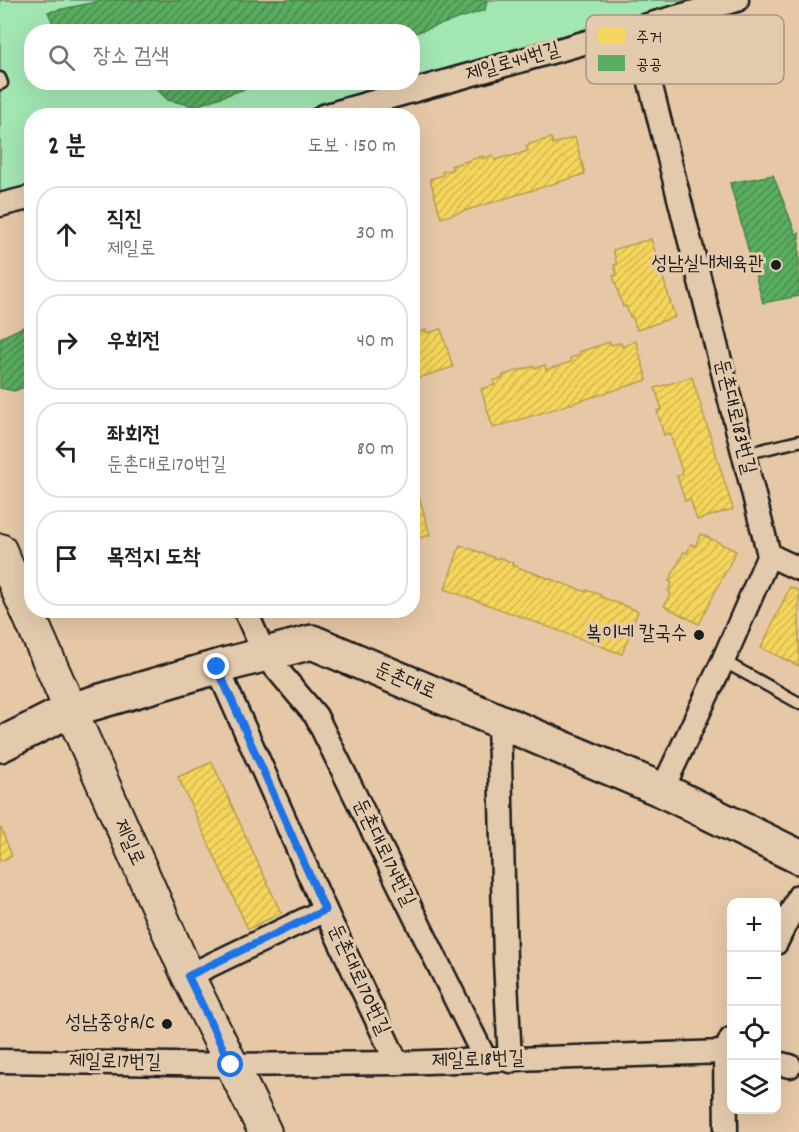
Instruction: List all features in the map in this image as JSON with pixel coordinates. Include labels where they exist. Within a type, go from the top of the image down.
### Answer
[{"type":"main road","name":"제일로","points":[[0,550],[13,601],[70,710],[188,976],[265,1132]]},
{"type":"main road","name":"둔촌대로","points":[[0,745],[70,710],[312,642],[662,790],[799,857]]},
{"type":"street","name":"제일로44번길","points":[[684,15],[737,0]]},
{"type":"street","name":"제일로44번길","points":[[420,89],[586,43]]},
{"type":"street","name":"둔촌대로183번길","points":[[650,84],[768,555]]},
{"type":"street","name":"제일로44번길","points":[[352,108],[416,90]]},
{"type":"street","points":[[0,205],[24,198]]},
{"type":"street","points":[[662,790],[723,662],[768,555],[799,569]]},
{"type":"street","name":"둔촌대로174번길","points":[[249,618],[265,655],[316,716],[486,1061]]},
{"type":"street","name":"둔촌대로170번길","points":[[217,667],[325,910],[397,1063]]},
{"type":"street","points":[[499,722],[510,1060]]},
{"type":"street","points":[[781,934],[799,896]]},
{"type":"street","points":[[188,976],[325,910]]},
{"type":"street","name":"제일로18번길","points":[[231,1065],[486,1061],[727,1047]]},
{"type":"street","points":[[726,1132],[729,1060]]},
{"type":"street","name":"제일로17번길","points":[[0,1061],[231,1065]]},
{"type":"lane","points":[[0,78],[2,83],[0,84]]},
{"type":"lane","points":[[744,454],[799,441]]},
{"type":"lane","points":[[723,662],[799,703]]},
{"type":"green space","points":[[0,0],[728,0],[673,15],[586,15],[586,39],[420,84],[420,24],[24,24],[24,90],[397,90],[331,108],[24,108],[24,192],[0,199]]},
{"type":"building: 주거","points":[[575,137],[585,174],[441,218],[430,179],[453,169],[451,166],[483,156],[483,159],[493,155],[495,160],[509,157],[528,151],[526,145],[551,138],[553,144]]},
{"type":"building: 주거","points":[[651,239],[675,317],[637,330],[626,306],[623,307],[613,276],[617,275],[614,265],[617,264],[613,250]]},
{"type":"building: 주거","points":[[441,329],[453,367],[420,377],[420,332],[426,330],[427,333]]},
{"type":"building: 주거","points":[[636,341],[647,380],[493,428],[481,389],[495,385],[493,381],[503,378],[503,375],[534,366],[535,368],[545,365],[546,370],[571,362],[570,358],[580,355],[579,352],[610,342],[611,345],[621,343],[622,347]]},
{"type":"building: 주거","points":[[692,377],[733,509],[697,520],[690,499],[685,501],[677,476],[683,475],[670,433],[664,435],[657,411],[662,409],[655,388]]},
{"type":"building: 주거","points":[[420,500],[430,535],[420,538]]},
{"type":"building: 주거","points":[[701,534],[736,551],[699,624],[664,606],[671,593],[668,591],[672,583],[669,581],[684,552],[687,553],[691,544],[695,546]]},
{"type":"building: 주거","points":[[460,545],[498,559],[499,557],[513,563],[512,565],[586,592],[586,590],[601,595],[601,597],[638,611],[622,654],[445,589]]},
{"type":"building: 주거","points":[[790,587],[799,591],[799,666],[761,648]]},
{"type":"building: 주거","points":[[212,762],[281,913],[248,929],[178,777]]},
{"type":"building: 주거","points":[[0,829],[12,856],[0,861]]},
{"type":"building: 공공","points":[[105,0],[487,0],[485,10],[420,31],[420,24],[53,24],[48,12]]},
{"type":"building: 공공","points":[[158,90],[242,90],[195,106],[168,100]]},
{"type":"building: 공공","name":"성남실내체육관","points":[[773,175],[796,234],[799,233],[799,296],[763,303],[730,183]]},
{"type":"building: 공공","points":[[24,327],[24,387],[14,391],[0,388],[0,338]]},
{"type":"place","name":"성남실내체육관","points":[[776,265]]},
{"type":"place","name":"복이네 칼국수","points":[[699,635]]},
{"type":"place","name":"성남중앙R/C","points":[[167,1024]]},
{"type":"route","points":[[217,667],[325,910],[188,976],[231,1065]]}]
